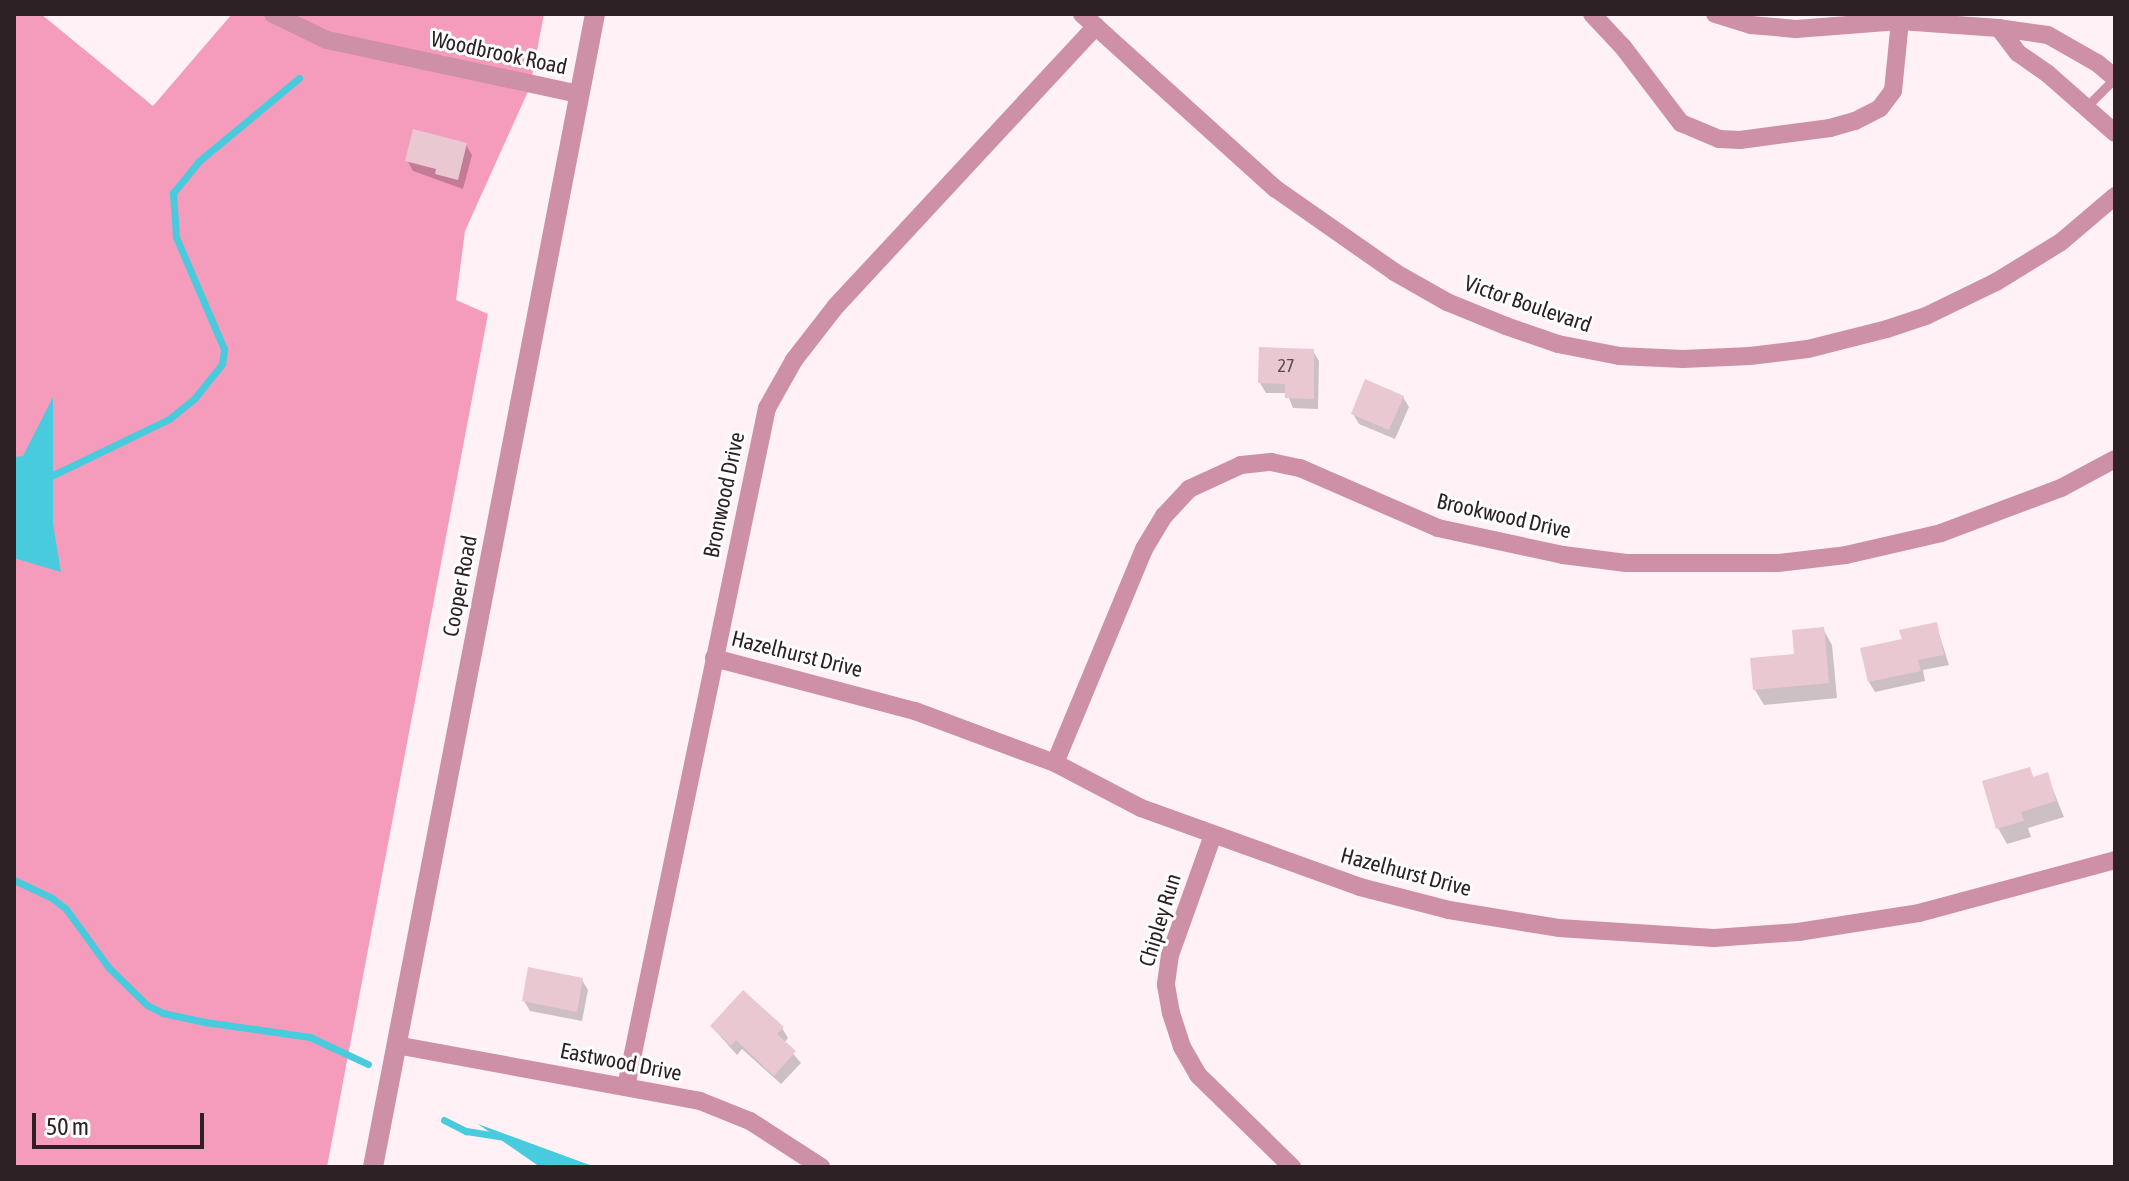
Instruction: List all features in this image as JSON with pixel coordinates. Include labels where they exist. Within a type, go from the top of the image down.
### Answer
[{"type":"street","name":"Woodbrook Road","points":[[273,14],[327,40],[579,94]]},
{"type":"street","name":"Cooper Road","points":[[373,1167],[595,14]]},
{"type":"street","points":[[1592,14],[1623,47],[1681,123],[1719,139],[1740,140],[1830,128],[1855,121],[1880,108],[1893,91],[1900,21]]},
{"type":"street","points":[[1715,14],[1751,25],[1796,29],[1900,21],[2048,35],[2115,78]]},
{"type":"street","name":"Victor Boulevard","points":[[1089,20],[1276,189],[1396,273],[1447,302],[1506,326],[1558,344],[1619,356],[1683,359],[1750,356],[1808,349],[1887,329],[1964,298],[2020,268],[2061,242],[2115,196]]},
{"type":"street","name":"Bronwood Drive","points":[[626,1087],[767,408],[794,360],[836,306],[1089,20]]},
{"type":"street","points":[[1999,28],[2018,53],[2048,74],[2115,133]]},
{"type":"street","name":"Brookwood Drive","points":[[1055,763],[1144,549],[1164,516],[1189,489],[1241,465],[1271,462],[1300,468],[1438,528],[1563,555],[1626,563],[1762,563],[1846,555],[1941,533],[2061,488],[2115,459]]},
{"type":"street","name":"Hazelhurst Drive","points":[[714,658],[915,711],[1055,763],[1141,808],[1360,887],[1449,910],[1559,928],[1714,938],[1798,932],[1919,913],[2115,860]]},
{"type":"street","name":"Chipley Run","points":[[1213,835],[1170,955],[1166,985],[1171,1013],[1182,1047],[1198,1075],[1292,1167]]},
{"type":"street","name":"Eastwood Drive","points":[[396,1045],[700,1101],[750,1121],[821,1167]]},
{"type":"lane","points":[[2086,107],[2115,78]]},
{"type":"shaded area","points":[[14,14],[41,14],[153,106],[232,14],[544,14],[530,87],[465,231],[456,300],[488,314],[327,1167],[14,1167]]},
{"type":"water","points":[[53,397],[53,524],[61,572],[14,558],[14,457],[23,456]]},
{"type":"water","points":[[478,1124],[587,1164],[597,1167],[540,1167]]},
{"type":"building","points":[[413,129],[467,143],[458,180],[435,174],[436,169],[405,161]]},
{"type":"building","points":[[1259,347],[1314,349],[1314,399],[1285,398],[1285,384],[1258,383]]},
{"type":"building","points":[[1365,379],[1404,396],[1389,430],[1351,414]]},
{"type":"building","points":[[1937,622],[1944,655],[1918,660],[1921,671],[1868,682],[1860,648],[1902,639],[1899,630]]},
{"type":"building","points":[[1824,627],[1829,683],[1753,690],[1750,658],[1794,654],[1792,630]]},
{"type":"building","points":[[2030,767],[2033,777],[2048,772],[2056,801],[2021,812],[2024,821],[1996,829],[1982,781]]},
{"type":"building","points":[[528,967],[583,978],[577,1012],[522,1001]]},
{"type":"building","points":[[743,990],[784,1027],[777,1034],[796,1051],[774,1076],[736,1040],[731,1046],[710,1026]]},
{"type":"waterway","points":[[47,478],[169,419],[194,399],[222,364],[224,349],[176,237],[173,193],[199,161],[299,78]]},
{"type":"waterway","points":[[14,880],[52,898],[66,909],[109,968],[147,1005],[163,1013],[205,1022],[310,1037],[368,1064]]},
{"type":"waterway","points":[[444,1120],[466,1131],[502,1137]]}]
